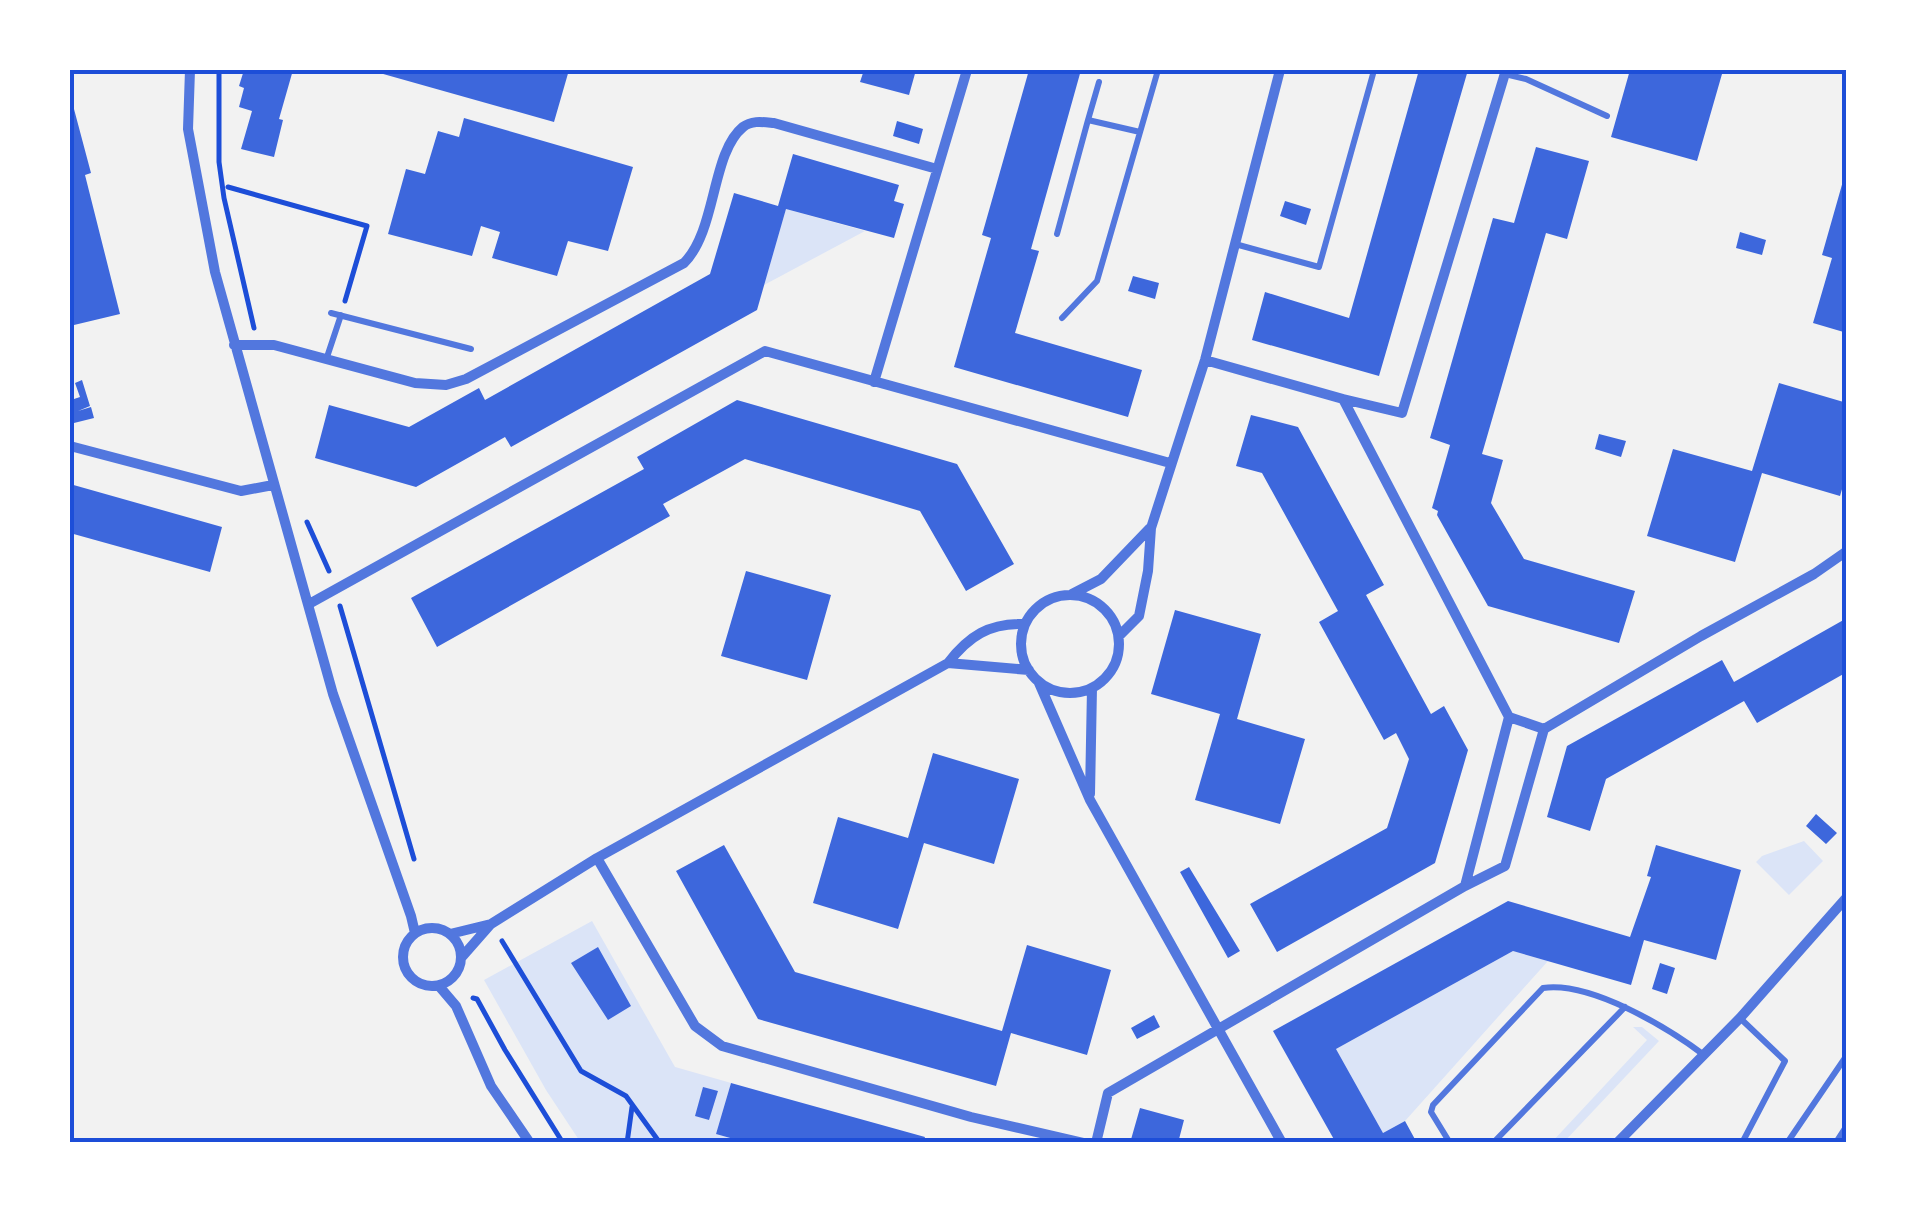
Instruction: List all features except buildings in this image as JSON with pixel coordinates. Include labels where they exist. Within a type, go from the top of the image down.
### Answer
[{"type":"street","points":[[190,70],[188,129],[214,272],[333,694],[412,916],[414,933]]},
{"type":"street","points":[[874,382],[966,70]]},
{"type":"street","points":[[1119,636],[1139,616],[1148,571],[1150,528],[1206,360],[1280,70]]},
{"type":"street","points":[[1206,360],[1402,413],[1505,72]]},
{"type":"street","points":[[234,345],[274,344],[415,383],[446,385],[466,379],[684,264],[697,250],[728,149],[742,128],[754,121],[774,123],[938,169]]},
{"type":"street","points":[[309,604],[765,351],[1170,463]]},
{"type":"street","points":[[1343,399],[1508,717],[1465,886]]},
{"type":"street","points":[[70,446],[241,492],[273,485]]},
{"type":"street","points":[[1072,594],[1100,579],[1150,528]]},
{"type":"street","points":[[1096,1143],[1108,1092],[1505,866],[1544,728],[1847,552]]},
{"type":"street","points":[[1039,683],[1068,694],[1092,688],[1106,678],[1116,664],[1119,636],[1113,619],[1102,606],[1072,594],[1056,596],[1042,604],[1024,624],[1022,658],[1039,683],[1090,800],[1282,1143]]},
{"type":"street","points":[[450,934],[490,924],[597,858],[948,663],[964,643],[1000,623],[1024,624]]},
{"type":"street","points":[[948,663],[1029,670]]},
{"type":"street","points":[[1090,800],[1092,688]]},
{"type":"street","points":[[1508,717],[1544,728]]},
{"type":"street","points":[[597,858],[695,1026],[722,1046],[971,1118],[1084,1143]]},
{"type":"street","points":[[1617,1143],[1740,1018],[1847,897]]},
{"type":"street","points":[[456,1006],[456,975],[462,958],[490,924]]},
{"type":"street","points":[[462,958],[456,940],[438,928],[414,933],[406,942],[403,964],[416,982],[438,986],[456,1006],[490,1086],[530,1143]]},
{"type":"street","points":[[438,986],[456,975]]},
{"type":"street","points":[[1838,1143],[1847,1130]]},
{"type":"lane","points":[[1062,318],[1097,281],[1158,70]]},
{"type":"lane","points":[[1505,72],[1608,116]]},
{"type":"lane","points":[[1234,244],[1319,267],[1373,74]]},
{"type":"lane","points":[[1057,234],[1098,82]]},
{"type":"lane","points":[[1088,120],[1140,132]]},
{"type":"lane","points":[[331,312],[471,349]]},
{"type":"lane","points":[[326,361],[341,315]]},
{"type":"lane","points":[[1450,1143],[1431,1112],[1433,1105],[1543,988],[1558,986],[1625,1007],[1676,1034],[1704,1055]]},
{"type":"lane","points":[[1492,1143],[1625,1007]]},
{"type":"lane","points":[[1740,1018],[1785,1060],[1742,1143]]},
{"type":"lane","points":[[1787,1143],[1847,1056]]},
{"type":"path","points":[[219,70],[219,162],[254,329]]},
{"type":"path","points":[[228,187],[367,226],[341,315]]},
{"type":"path","points":[[340,607],[416,865]]},
{"type":"path","points":[[501,938],[581,1071],[626,1096],[660,1143]]},
{"type":"path","points":[[456,993],[478,999],[563,1143]]},
{"type":"path","points":[[627,1143],[632,1104]]},
{"type":"shaded area","points":[[786,209],[865,231],[764,285]]},
{"type":"shaded area","points":[[1804,841],[1823,861],[1789,895],[1756,862],[1762,856]]},
{"type":"shaded area","points":[[592,921],[675,1067],[731,1083],[716,1134],[748,1143],[581,1143],[484,980]]},
{"type":"shaded area","points":[[1513,951],[1548,961],[1405,1121],[1383,1133],[1336,1049]]},
{"type":"shaded area","points":[[1633,1027],[1642,1027],[1659,1041],[1563,1143],[1551,1143],[1647,1040]]}]
